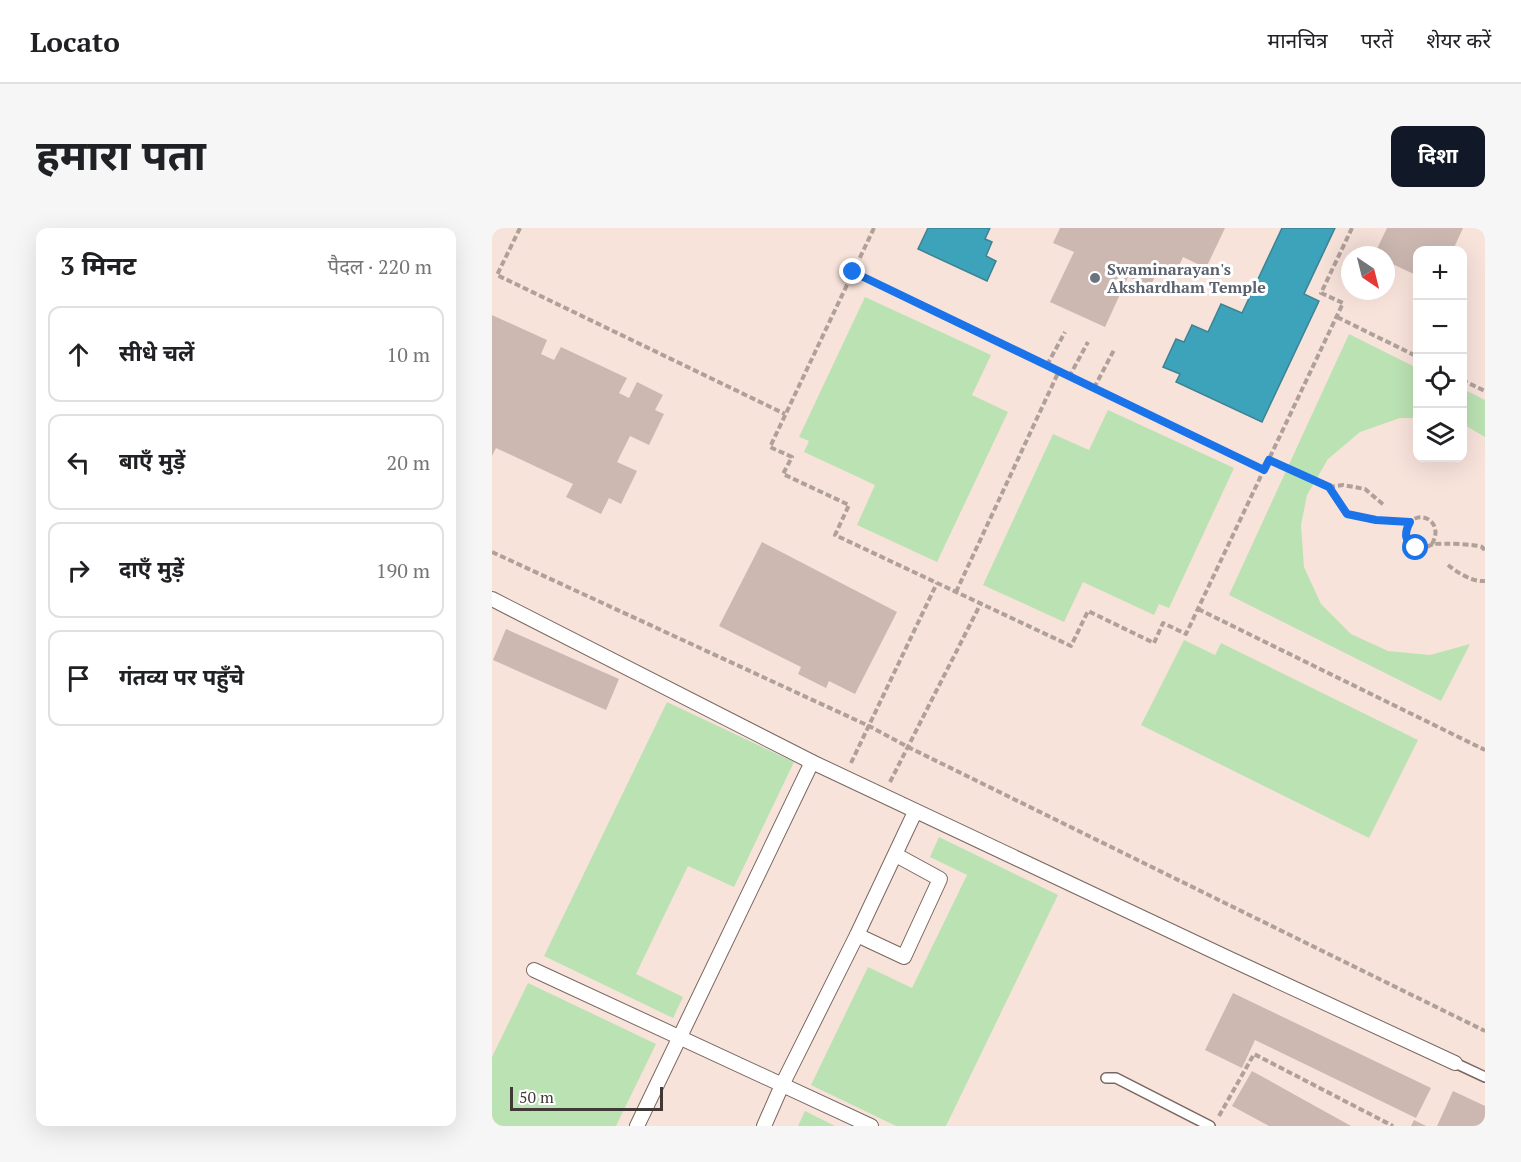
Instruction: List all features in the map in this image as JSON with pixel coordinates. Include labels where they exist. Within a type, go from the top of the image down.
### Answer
[{"type":"street","points":[[492,599],[915,812],[1455,1063]]},
{"type":"street","points":[[637,1126],[812,762]]},
{"type":"street","points":[[769,1125],[782,1085],[915,812]]},
{"type":"street","points":[[857,935],[904,957],[940,879],[896,855]]},
{"type":"street","points":[[534,970],[871,1126]]},
{"type":"lane","points":[[1455,1063],[1485,1077]]},
{"type":"lane","points":[[1106,1078],[1116,1078],[1213,1124]]},
{"type":"path","points":[[520,228],[497,275],[785,414]]},
{"type":"path","points":[[874,228],[770,447],[792,457],[783,474],[849,505],[835,535],[1071,646],[1088,611],[1154,643],[1163,623],[1186,634],[1343,303],[1321,293],[1352,228]]},
{"type":"path","points":[[853,272],[1264,470]]},
{"type":"path","points":[[1336,317],[1413,355]]},
{"type":"path","points":[[1047,365],[1065,333]]},
{"type":"path","points":[[1069,377],[1088,342]]},
{"type":"path","points":[[1094,388],[1114,350]]},
{"type":"path","points":[[956,592],[1059,371]]},
{"type":"path","points":[[1467,382],[1485,391]]},
{"type":"path","points":[[1269,460],[1329,487],[1347,514],[1376,520],[1410,522],[1420,517],[1428,519],[1432,522],[1436,532],[1432,544]]},
{"type":"path","points":[[1329,487],[1343,485],[1365,489],[1385,506]]},
{"type":"path","points":[[1410,522],[1405,534],[1406,539],[1416,548],[1432,544],[1481,547],[1485,550]]},
{"type":"path","points":[[492,552],[869,726],[1485,1030]]},
{"type":"path","points":[[1448,565],[1480,582],[1485,581]]},
{"type":"path","points":[[844,777],[937,583]]},
{"type":"path","points":[[883,796],[981,603]]},
{"type":"path","points":[[1198,609],[1485,750]]},
{"type":"path","points":[[1213,1124],[1254,1054],[1394,1126]]},
{"type":"green space","points":[[865,297],[991,355],[972,395],[1008,412],[937,562],[857,525],[875,485],[804,452],[809,441],[799,437]]},
{"type":"green space","points":[[1349,334],[1413,366],[1413,418],[1400,418],[1360,432],[1328,459],[1307,495],[1301,525],[1304,567],[1321,604],[1351,634],[1388,651],[1430,655],[1470,644],[1441,701],[1229,595]]},
{"type":"green space","points":[[1467,391],[1485,400],[1485,437],[1467,426]]},
{"type":"green space","points":[[1108,410],[1234,468],[1169,608],[1159,604],[1154,615],[1083,582],[1064,622],[983,585],[1053,434],[1089,450]]},
{"type":"green space","points":[[1184,640],[1215,655],[1221,643],[1418,740],[1369,838],[1141,725]]},
{"type":"green space","points":[[667,702],[794,762],[734,887],[688,866],[636,974],[683,997],[673,1018],[544,956]]},
{"type":"green space","points":[[939,837],[1058,895],[946,1126],[896,1126],[811,1085],[868,967],[912,988],[967,875],[930,857]]},
{"type":"green space","points":[[528,983],[656,1044],[616,1126],[492,1126],[492,1057]]},
{"type":"green space","points":[[805,1111],[835,1126],[798,1126]]},
{"type":"water","points":[[928,228],[990,228],[985,239],[992,242],[986,256],[996,261],[987,281],[918,249]]},
{"type":"water","points":[[1282,228],[1335,228],[1304,294],[1319,301],[1262,422],[1176,382],[1180,374],[1163,367],[1176,339],[1184,342],[1192,325],[1208,332],[1221,304],[1242,313]]},
{"type":"building","name":"Swaminarayan's Akshardham Temple","points":[[1060,228],[1225,228],[1206,268],[1183,257],[1173,279],[1157,272],[1150,287],[1128,277],[1105,327],[1050,302],[1074,252],[1053,243]]},
{"type":"building","points":[[1387,228],[1463,228],[1455,246],[1413,246],[1413,274],[1395,265],[1395,246],[1378,246]]},
{"type":"building","points":[[492,315],[547,340],[541,354],[554,360],[561,347],[627,378],[619,393],[629,398],[637,382],[663,395],[655,410],[664,414],[649,445],[630,436],[617,462],[637,471],[621,504],[609,498],[601,514],[566,497],[573,484],[496,448],[492,456]]},
{"type":"building","points":[[762,542],[897,612],[855,694],[829,681],[826,688],[798,674],[801,667],[719,626]]},
{"type":"building","points":[[506,629],[619,679],[606,710],[493,660]]},
{"type":"building","points":[[1233,993],[1431,1088],[1416,1118],[1255,1040],[1242,1068],[1205,1050]]},
{"type":"building","points":[[1252,1071],[1351,1126],[1269,1126],[1232,1106]]},
{"type":"building","points":[[1453,1091],[1485,1106],[1485,1126],[1437,1126]]},
{"type":"building","points":[[1414,1120],[1426,1126],[1411,1126]]},
{"type":"place","name":"Swaminarayan's Akshardham Temple","points":[[1095,278]]},
{"type":"route","points":[[853,272],[1264,470],[1269,460],[1329,487],[1347,514],[1376,520],[1410,522],[1406,529],[1406,539],[1416,548]]}]
